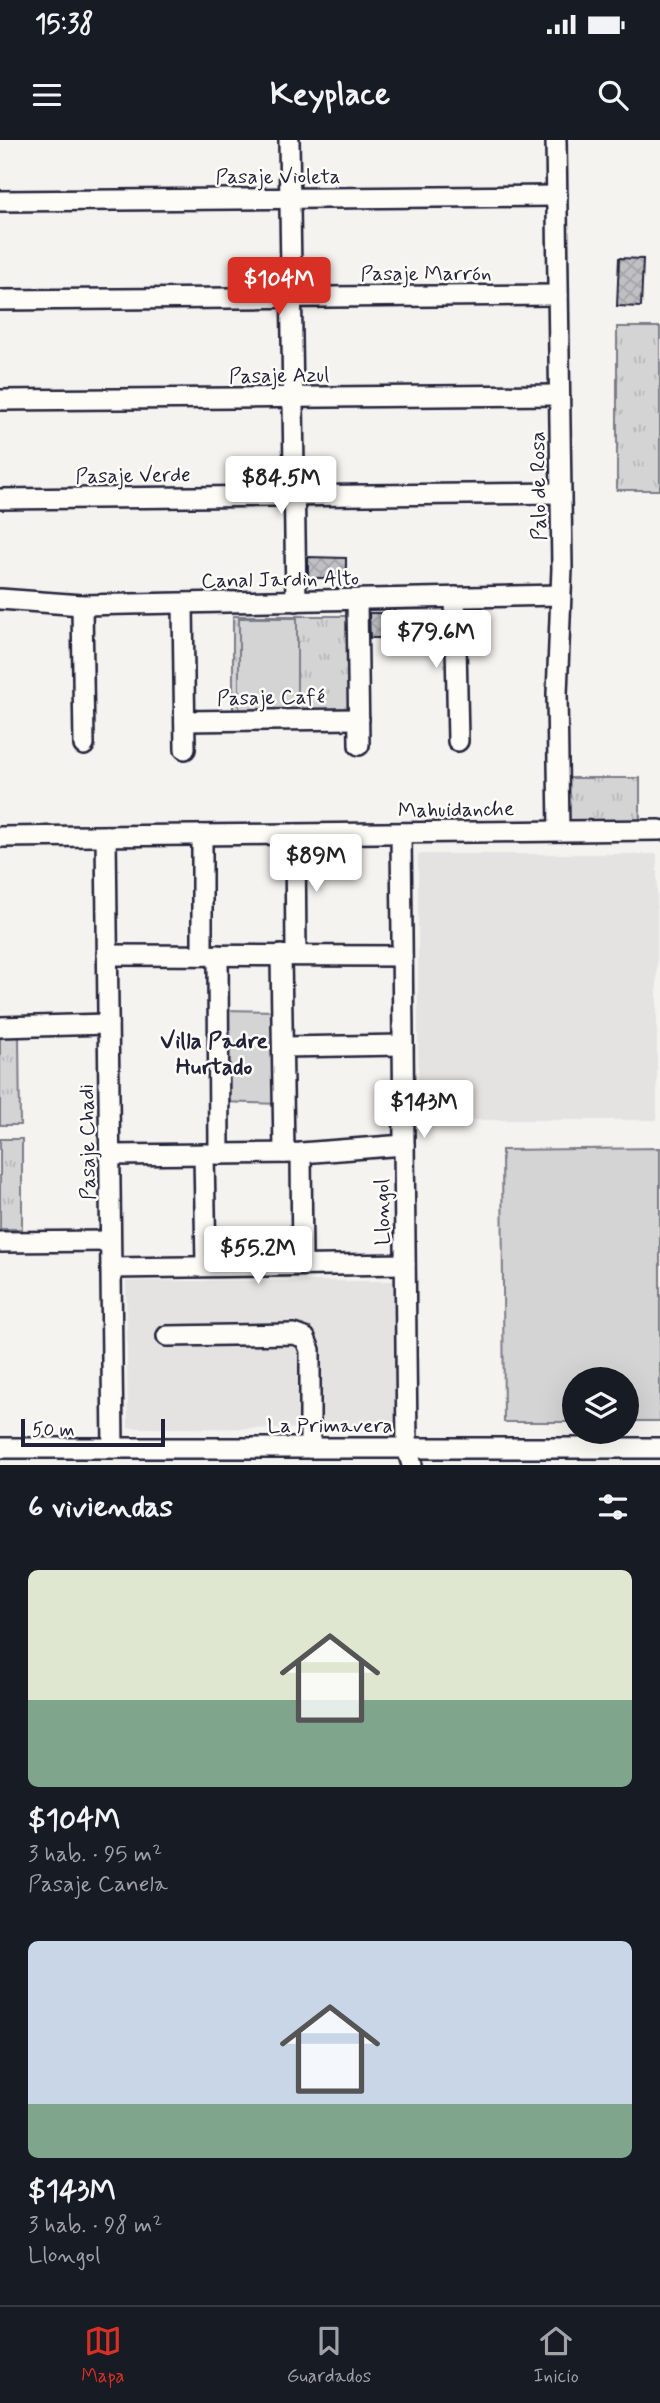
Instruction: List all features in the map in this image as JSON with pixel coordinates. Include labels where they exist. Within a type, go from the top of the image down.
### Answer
[{"type":"street","points":[[289,140],[296,601]]},
{"type":"street","name":"Palo de Rosa","points":[[556,140],[561,493],[557,694],[559,831]]},
{"type":"street","name":"Pasaje Violeta","points":[[0,201],[557,196]]},
{"type":"street","name":"Pasaje Marrón","points":[[0,300],[558,295]]},
{"type":"street","name":"Pasaje Azul","points":[[0,400],[559,395]]},
{"type":"street","name":"Pasaje Verde","points":[[0,499],[561,493]]},
{"type":"street","name":"Canal Jardin Alto","points":[[0,599],[82,605],[561,595]]},
{"type":"street","points":[[454,597],[458,741]]},
{"type":"street","points":[[357,600],[359,745]]},
{"type":"street","points":[[183,604],[185,749]]},
{"type":"street","points":[[82,605],[84,744]]},
{"type":"street","name":"Pasaje Café","points":[[185,721],[359,719]]},
{"type":"street","name":"Mahuidanche","points":[[0,837],[660,830]]},
{"type":"street","name":"Llongol","points":[[401,832],[405,1264],[410,1456]]},
{"type":"street","points":[[295,834],[282,1047],[302,1265]]},
{"type":"street","points":[[202,835],[210,955],[212,1154],[206,1266]]},
{"type":"street","name":"Pasaje Chadi","points":[[106,836],[113,1448]]},
{"type":"street","points":[[107,955],[402,956]]},
{"type":"street","points":[[0,1027],[108,1024]]},
{"type":"street","points":[[282,1047],[403,1045]]},
{"type":"street","points":[[110,1155],[293,1153],[404,1145]]},
{"type":"street","points":[[0,1242],[110,1241]]},
{"type":"street","points":[[111,1268],[405,1264]]},
{"type":"street","points":[[167,1336],[295,1334],[305,1338],[310,1350],[310,1448]]},
{"type":"street","name":"La Primavera","points":[[0,1448],[310,1448],[410,1456],[660,1448]]},
{"type":"shaded area","points":[[418,854],[657,854],[657,1120],[418,1120]]},
{"type":"shaded area","points":[[126,1281],[393,1281],[402,1429],[128,1428]]},
{"type":"green space","points":[[617,327],[660,327],[660,490],[617,490]]},
{"type":"green space","points":[[233,616],[349,616],[352,713],[233,711]]},
{"type":"green space","points":[[239,618],[297,618],[297,713],[239,714]]},
{"type":"green space","points":[[569,778],[640,778],[640,820],[569,822]]},
{"type":"green space","points":[[223,1010],[280,1011],[277,1104],[222,1102]]},
{"type":"green space","points":[[0,1036],[19,1036],[20,1125],[0,1125]]},
{"type":"green space","points":[[0,1139],[22,1139],[22,1229],[0,1229]]},
{"type":"green space","points":[[660,1148],[660,1421],[639,1421],[639,1367],[562,1367],[562,1422],[504,1422],[502,1150]]},
{"type":"building","points":[[619,258],[643,259],[641,307],[617,306]]},
{"type":"building","points":[[308,557],[346,558],[346,578],[308,578]]},
{"type":"building","points":[[369,613],[437,613],[438,638],[370,638]]},
{"type":"district","name":"Villa Padre Hurtado","points":[[214,1053]]}]
